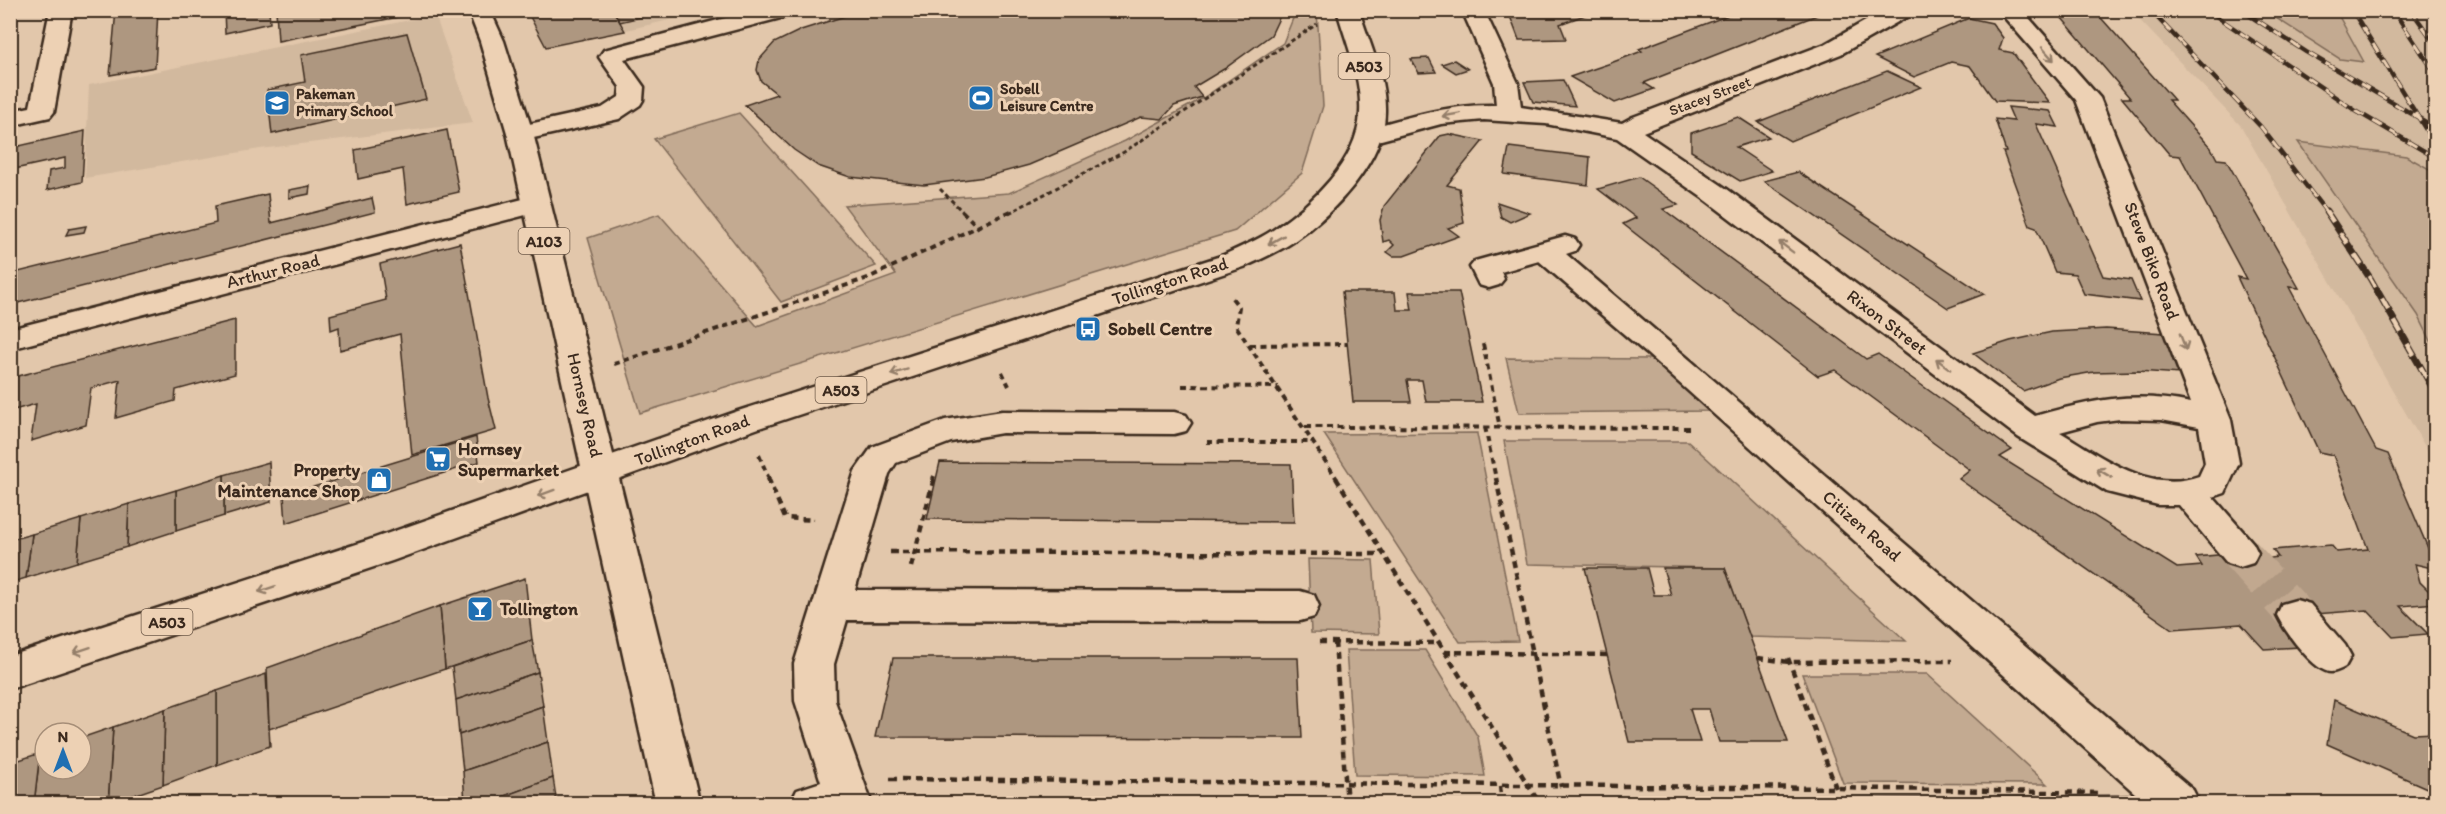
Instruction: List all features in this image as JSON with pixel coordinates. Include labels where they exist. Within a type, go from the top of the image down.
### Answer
[{"type":"main road","points":[[10,119],[41,112],[61,10]]},
{"type":"main road","name":"Hornsey Road","points":[[479,10],[492,41],[520,133],[678,804]]},
{"type":"main road","points":[[520,133],[610,114],[631,100],[632,87],[611,57],[612,55],[784,10]]},
{"type":"main road","name":"A503","points":[[1348,10],[1371,93],[1373,122],[1370,135]]},
{"type":"main road","points":[[1473,10],[1506,83],[1509,114]]},
{"type":"main road","name":"Stacey Street","points":[[1626,132],[1642,122],[1833,49],[1902,10]]},
{"type":"main road","name":"Steve Biko Road","points":[[2009,10],[2088,98],[2214,420],[2222,463],[2213,484],[2174,492]]},
{"type":"main road","points":[[1370,135],[1464,113],[1509,114],[1596,125],[1626,132]]},
{"type":"main road","name":"Rixon Street","points":[[1626,132],[1717,195],[2030,429],[2119,483],[2174,492]]},
{"type":"main road","name":"Tollington Road","points":[[10,673],[379,551],[747,420],[1234,261],[1282,237],[1314,212],[1350,170],[1368,143],[1370,135]]},
{"type":"main road","name":"Arthur Road","points":[[10,339],[535,204]]},
{"type":"main road","name":"Citizen Road","points":[[1489,279],[1485,267],[1555,248],[1750,429],[2172,799]]},
{"type":"main road","points":[[2030,429],[2109,409],[2148,408],[2186,413],[2214,420]]},
{"type":"main road","points":[[836,800],[815,701],[814,664],[872,471],[884,455],[945,431],[1002,422],[1174,423]]},
{"type":"main road","points":[[2174,492],[2240,553]]},
{"type":"main road","points":[[832,605],[1300,606]]},
{"type":"main road","points":[[2296,615],[2331,656]]},
{"type":"path","points":[[579,376],[868,278],[979,228],[1124,152],[1322,20]]},
{"type":"path","points":[[940,189],[979,228]]},
{"type":"path","points":[[1225,290],[1239,307],[1236,326],[1305,427],[1443,652],[1540,804]]},
{"type":"path","points":[[1250,345],[1347,344]]},
{"type":"path","points":[[1483,344],[1500,428]]},
{"type":"path","points":[[747,420],[763,469],[785,518],[915,552],[1385,554]]},
{"type":"path","points":[[1174,423],[1173,442],[1314,442]]},
{"type":"path","points":[[1305,427],[1750,429]]},
{"type":"path","points":[[1485,427],[1561,787]]},
{"type":"path","points":[[901,606],[945,431]]},
{"type":"path","points":[[1297,554],[1302,642],[1438,643]]},
{"type":"path","points":[[1335,642],[1347,804]]},
{"type":"path","points":[[1443,652],[1607,655]]},
{"type":"path","points":[[1758,658],[2001,661],[2011,657]]},
{"type":"path","points":[[1788,660],[1836,788]]},
{"type":"path","points":[[836,800],[881,779],[1836,788],[2172,799]]},
{"type":"path","points":[[1500,786],[1502,804]]},
{"type":"shaded area","points":[[531,11],[708,11],[549,48]]},
{"type":"shaded area","points":[[1296,11],[1317,11],[1323,106],[1302,173],[1235,231],[640,413],[588,238],[659,214],[757,326],[896,275],[844,205],[1009,193],[1125,141],[1203,98],[1283,43]]},
{"type":"shaded area","points":[[2131,11],[2435,11],[2435,464],[2241,126]]},
{"type":"shaded area","points":[[2265,11],[2336,11],[2364,62],[2340,59]]},
{"type":"shaded area","name":"Pakeman Primary School","points":[[435,15],[473,123],[260,149],[85,178],[89,85]]},
{"type":"shaded area","points":[[739,113],[876,266],[781,302],[654,139]]},
{"type":"shaded area","points":[[2298,142],[2406,156],[2433,171],[2436,178],[2435,349],[2418,315]]},
{"type":"shaded area","points":[[1506,358],[1654,359],[1711,411],[1519,413]]},
{"type":"shaded area","points":[[1477,433],[1518,641],[1460,642],[1324,434]]},
{"type":"shaded area","points":[[1504,441],[1688,441],[1906,641],[1750,637],[1725,568],[1527,564]]},
{"type":"shaded area","points":[[1308,559],[1373,560],[1379,634],[1311,633]]},
{"type":"shaded area","points":[[1346,650],[1425,650],[1478,737],[1485,776],[1355,775]]},
{"type":"shaded area","points":[[1802,674],[1927,674],[2047,784],[1843,783]]},
{"type":"shaded area","points":[[2167,794],[2178,803],[1570,804],[1566,798],[1839,799]]},
{"type":"building","points":[[116,10],[158,10],[155,67],[110,75]]},
{"type":"building","points":[[224,10],[269,10],[270,23],[225,33]]},
{"type":"building","points":[[276,10],[433,10],[278,41]]},
{"type":"building","points":[[613,10],[625,31],[546,47],[527,11]]},
{"type":"building","points":[[613,10],[670,10],[620,22]]},
{"type":"building","name":"Sobell Leisure Centre","points":[[864,10],[1278,10],[1280,16],[1271,35],[1224,69],[1194,87],[1202,97],[1174,106],[1162,119],[1141,117],[1029,165],[985,177],[924,185],[850,177],[818,166],[794,150],[745,105],[777,94],[761,81],[757,70],[759,60],[774,43],[801,30]]},
{"type":"building","points":[[1385,10],[1440,10],[1442,16],[1387,16]]},
{"type":"building","points":[[1513,10],[1599,10],[1560,24],[1566,39],[1519,40],[1510,16]]},
{"type":"building","points":[[1742,10],[1830,10],[1644,83],[1654,89],[1615,103],[1570,77],[1642,51],[1639,49]]},
{"type":"building","points":[[2055,10],[2094,10],[2174,100],[2168,100],[2211,148],[2217,159],[2226,160],[2299,288],[2289,287],[2376,450],[2388,454],[2436,567],[2436,569],[2415,564],[2420,582],[2436,598],[2436,603],[2400,606],[2428,634],[2393,637],[2367,610],[2276,617],[2300,647],[2264,649],[2241,624],[2172,629],[1959,479],[1970,470],[1835,370],[1818,376],[1623,224],[1636,218],[1598,189],[1639,177],[1678,205],[1663,209],[1866,359],[1878,354],[2012,450],[2000,457],[2177,568],[2202,566],[2196,557],[2252,552],[2258,560],[2278,557],[2273,550],[2331,545],[2337,552],[2368,549],[2333,455],[2319,452],[2237,277],[2246,279],[2180,156],[2170,155],[2122,98],[2130,98]]},
{"type":"building","points":[[1969,18],[1992,23],[2003,38],[1999,50],[2013,53],[2050,103],[1995,101],[1970,66],[1951,62],[1914,77],[1875,57]]},
{"type":"building","points":[[407,33],[426,99],[272,134],[267,90],[305,82],[301,55]]},
{"type":"building","points":[[1429,58],[1436,72],[1419,73],[1411,59]]},
{"type":"building","points":[[1454,60],[1468,69],[1456,73],[1442,64]]},
{"type":"building","points":[[1887,71],[1921,87],[1790,141],[1758,122]]},
{"type":"building","points":[[1563,80],[1575,106],[1533,102],[1524,82]]},
{"type":"building","points":[[2008,107],[2050,111],[2058,127],[2036,124],[2103,276],[2131,280],[2140,301],[2084,294],[2075,274],[2055,272],[2036,228],[2030,226],[2003,152],[2006,152],[1995,119],[2014,121]]},
{"type":"building","points":[[1738,117],[1769,137],[1736,147],[1772,171],[1740,181],[1691,151],[1691,133]]},
{"type":"building","points":[[447,130],[459,192],[407,204],[403,169],[358,179],[355,150]]},
{"type":"building","points":[[85,131],[82,182],[47,190],[49,171],[65,168],[65,158],[10,170],[10,148]]},
{"type":"building","points":[[1449,134],[1483,141],[1447,185],[1459,188],[1464,223],[1448,228],[1459,236],[1404,256],[1393,256],[1387,252],[1394,245],[1389,240],[1383,242],[1380,220],[1384,206],[1440,136]]},
{"type":"building","points":[[1509,147],[1590,157],[1588,185],[1504,174]]},
{"type":"building","points":[[1798,172],[1984,294],[1948,308],[1764,181]]},
{"type":"building","points":[[310,186],[309,194],[289,198],[289,190]]},
{"type":"building","points":[[268,194],[271,223],[372,198],[375,212],[10,305],[10,274],[216,223],[215,206]]},
{"type":"building","points":[[1497,202],[1530,213],[1510,222],[1501,217]]},
{"type":"building","points":[[86,226],[84,232],[66,235],[69,229]]},
{"type":"building","points":[[460,243],[488,398],[496,430],[412,455],[400,334],[340,350],[339,327],[331,330],[330,315],[386,300],[380,264]]},
{"type":"building","points":[[1342,292],[1395,292],[1397,310],[1412,310],[1409,292],[1459,292],[1482,402],[1426,402],[1422,380],[1407,380],[1411,402],[1353,402]]},
{"type":"building","points":[[235,320],[235,374],[176,390],[175,401],[116,418],[120,380],[91,388],[86,425],[31,441],[36,404],[10,411],[10,378]]},
{"type":"building","points":[[2106,329],[2164,333],[2180,374],[2138,371],[2094,372],[2059,378],[2023,391],[1973,353],[2010,341],[2052,332]]},
{"type":"building","points":[[476,437],[479,462],[286,523],[284,496]]},
{"type":"building","points":[[269,462],[271,502],[224,516],[224,475]]},
{"type":"building","points":[[940,462],[1291,464],[1294,522],[927,519]]},
{"type":"building","points":[[224,475],[224,516],[176,531],[176,490]]},
{"type":"building","points":[[176,490],[176,531],[127,547],[129,504]]},
{"type":"building","points":[[129,504],[127,547],[77,562],[81,519]]},
{"type":"building","points":[[81,519],[77,562],[26,578],[32,534]]},
{"type":"building","points":[[32,534],[26,578],[10,583],[10,540]]},
{"type":"building","points":[[1585,568],[1647,568],[1654,595],[1671,595],[1663,568],[1725,568],[1788,742],[1719,742],[1709,709],[1690,709],[1700,742],[1629,742]]},
{"type":"building","points":[[525,578],[532,640],[445,669],[440,606]]},
{"type":"building","points":[[440,606],[445,669],[269,729],[267,668]]},
{"type":"building","points":[[532,640],[538,672],[456,700],[452,667]]},
{"type":"building","points":[[893,658],[1298,658],[1302,738],[875,737]]},
{"type":"building","points":[[538,672],[543,706],[459,735],[456,700]]},
{"type":"building","points":[[266,674],[270,746],[217,765],[217,691]]},
{"type":"building","points":[[217,691],[217,765],[163,785],[165,709]]},
{"type":"building","points":[[2334,700],[2413,734],[2436,733],[2436,792],[2327,744]]},
{"type":"building","points":[[543,706],[548,742],[463,771],[459,735]]},
{"type":"building","points":[[165,709],[163,785],[108,804],[113,727]]},
{"type":"building","points":[[113,727],[108,804],[34,804],[37,781],[93,781],[93,734]]},
{"type":"building","points":[[548,742],[553,778],[483,804],[465,804],[463,771]]},
{"type":"building","points":[[33,755],[33,781],[37,781],[34,804],[10,804],[10,763]]},
{"type":"building","points":[[553,778],[557,804],[483,804]]},
{"type":"tunnel","points":[[2240,553],[2296,615]]},
{"type":"railway","points":[[2150,10],[2261,127],[2327,213]]},
{"type":"railway","points":[[2207,10],[2356,111],[2436,158]]},
{"type":"railway","points":[[2241,10],[2306,52],[2419,118]]},
{"type":"railway","points":[[2352,10],[2419,118]]},
{"type":"railway","points":[[2393,10],[2436,74]]},
{"type":"railway","points":[[2411,10],[2436,45]]},
{"type":"railway","points":[[2419,118],[2436,128]]},
{"type":"railway","points":[[2419,118],[2436,146]]},
{"type":"railway","points":[[2326,211],[2370,278],[2436,394]]},
{"type":"place","name":"Sobell Leisure Centre","points":[[981,98]]},
{"type":"place","name":"Pakeman Primary School","points":[[277,103]]},
{"type":"place","name":"Sobell Centre","points":[[1088,329]]},
{"type":"place","name":"Hornsey Supermarket","points":[[438,459]]},
{"type":"place","name":"Property Maintenance Shop","points":[[379,480]]},
{"type":"place","name":"Tollington","points":[[480,609]]}]
